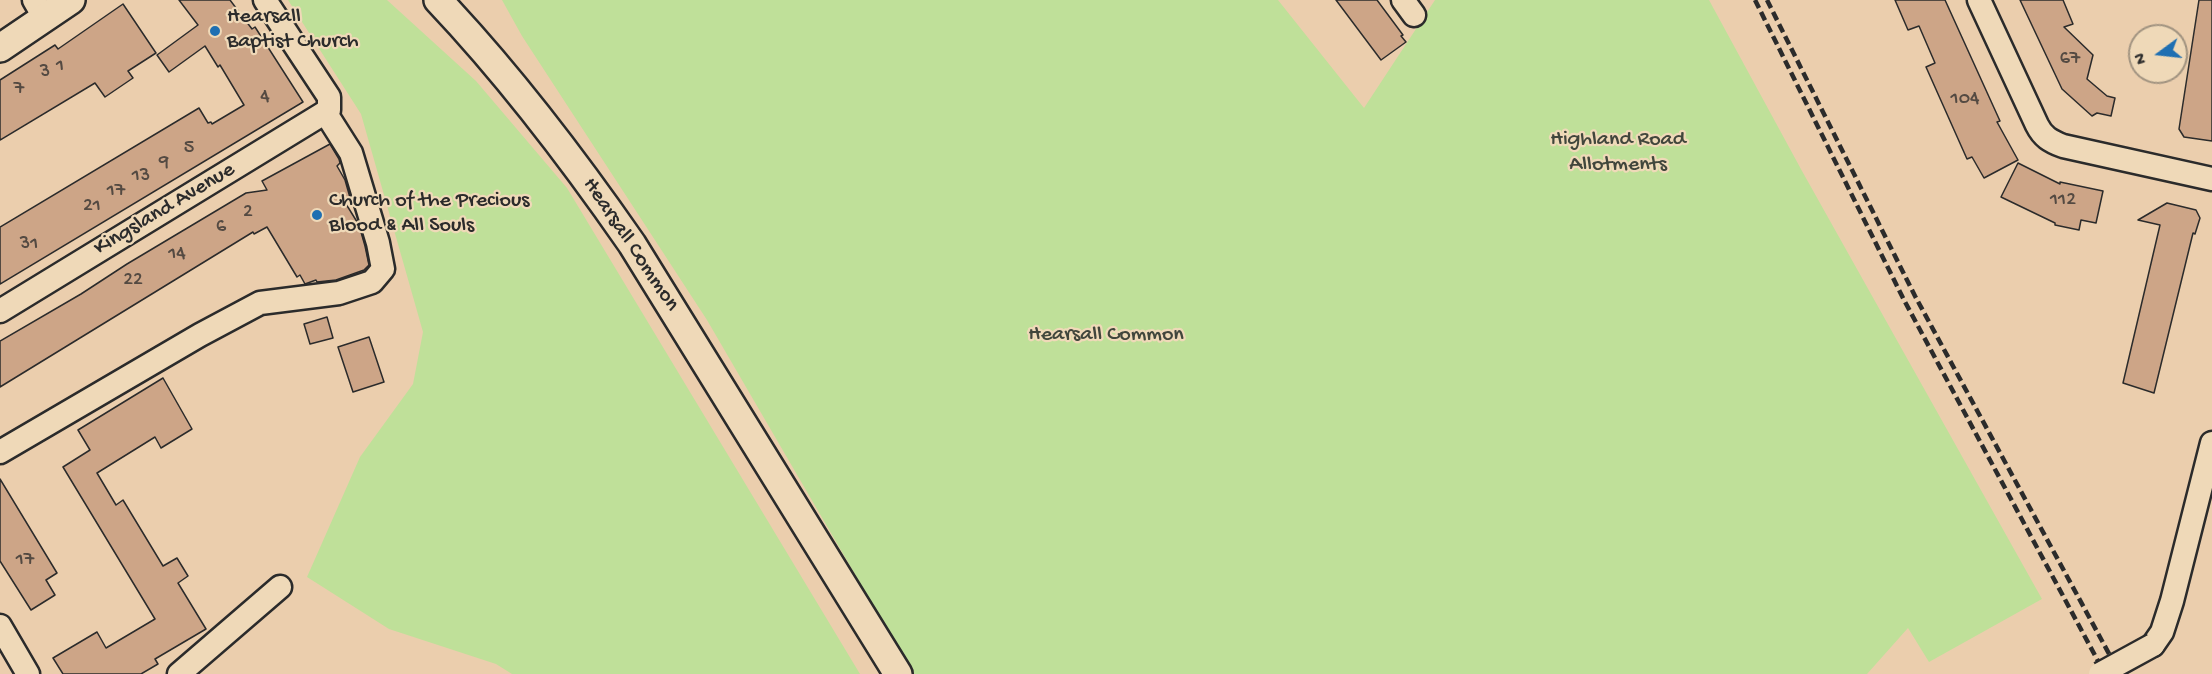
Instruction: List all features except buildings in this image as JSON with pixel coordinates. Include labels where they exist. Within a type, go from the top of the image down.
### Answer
[{"type":"main road","points":[[0,48],[40,10],[71,0]]},
{"type":"main road","points":[[424,0],[448,4]]},
{"type":"main road","name":"Hearsall Common","points":[[448,4],[553,136],[632,244],[898,674]]},
{"type":"street","points":[[0,452],[200,335],[260,303],[339,293],[372,282],[383,269],[378,243],[351,153],[327,111],[329,97],[265,0]]},
{"type":"street","points":[[1979,0],[2037,125],[2049,141],[2062,146],[2212,179]]},
{"type":"street","name":"Kingsland Avenue","points":[[0,311],[327,111]]},
{"type":"street","points":[[2100,674],[2153,645],[2162,632],[2212,443]]},
{"type":"street","points":[[179,674],[280,587]]},
{"type":"street","points":[[0,626],[28,674]]},
{"type":"green space","points":[[288,0],[387,0],[476,81],[567,188],[860,674],[512,674],[496,664],[389,629],[307,577],[360,457],[413,384],[423,332],[361,114]]},
{"type":"green space","name":"Hearsall Common","points":[[502,0],[1278,0],[1364,108],[1435,0],[1709,0],[1802,171],[2042,599],[1929,662],[1908,628],[1867,674],[913,674],[707,320],[522,36]]},
{"type":"railway","points":[[1755,0],[1904,300],[2105,674]]},
{"type":"railway","points":[[1767,0],[1915,296],[2120,674]]},
{"type":"place","name":"Hearsall Baptist Church","points":[[215,31]]},
{"type":"place","name":"Church of the Precious Blood & All Souls","points":[[317,215]]},
{"type":"park label","name":"Highland Road Allotments","points":[[1618,154]]}]
